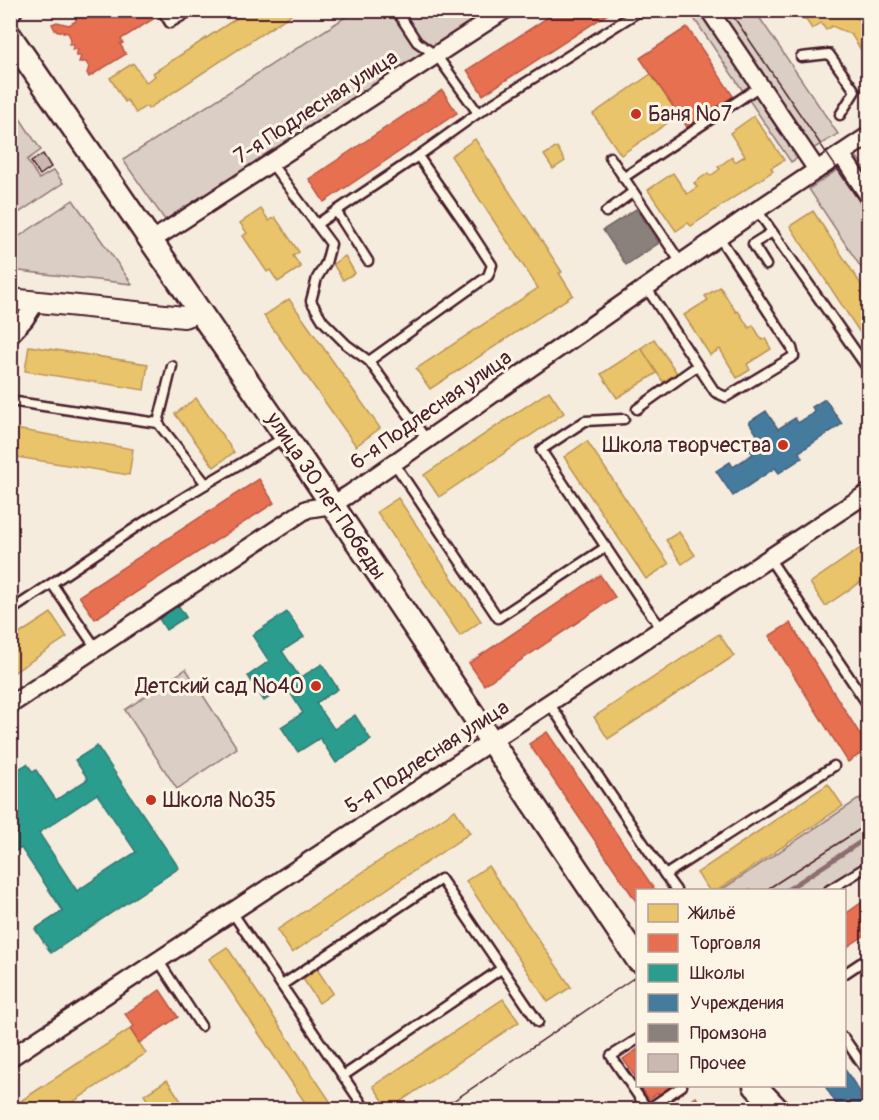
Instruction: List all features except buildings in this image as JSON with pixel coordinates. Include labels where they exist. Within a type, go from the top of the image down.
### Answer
[{"type":"main road","name":"улица 30 лет Победы","points":[[10,36],[286,436],[636,957]]},
{"type":"main road","points":[[756,1087],[778,1110]]},
{"type":"street","name":"7-я Подлесная улица","points":[[151,241],[505,10]]},
{"type":"street","points":[[709,10],[817,170]]},
{"type":"street","name":"6-я Подлесная улица","points":[[10,705],[307,509],[332,505],[757,210],[868,136]]},
{"type":"street","points":[[841,154],[868,195]]},
{"type":"street","points":[[10,299],[184,317],[200,311]]},
{"type":"street","points":[[10,335],[25,319],[36,302]]},
{"type":"street","name":"5-я Подлесная улица","points":[[10,1058],[868,493]]},
{"type":"lane","points":[[162,10],[170,23],[192,10]]},
{"type":"lane","points":[[396,10],[417,42],[437,56],[478,113]]},
{"type":"lane","points":[[317,224],[478,113],[641,10]]},
{"type":"lane","points":[[801,57],[828,54],[855,91],[840,115]]},
{"type":"lane","points":[[623,178],[760,86]]},
{"type":"lane","points":[[369,361],[488,276],[492,265],[418,156]]},
{"type":"lane","points":[[610,157],[681,263]]},
{"type":"lane","points":[[271,163],[331,244],[326,263],[317,278],[311,301],[323,321],[346,345],[369,361],[428,440]]},
{"type":"lane","points":[[606,212],[633,192]]},
{"type":"lane","points":[[757,210],[868,369]]},
{"type":"lane","points":[[336,211],[368,261]]},
{"type":"lane","points":[[766,265],[753,244],[772,232]]},
{"type":"lane","points":[[646,287],[715,392],[726,397],[794,356],[792,348],[719,237]]},
{"type":"lane","points":[[158,423],[172,366]]},
{"type":"lane","points":[[637,409],[697,366]]},
{"type":"lane","points":[[10,401],[158,423],[206,484]]},
{"type":"lane","points":[[624,419],[585,421],[541,450],[662,629]]},
{"type":"lane","points":[[10,611],[147,520],[286,436]]},
{"type":"lane","points":[[394,463],[498,618],[606,548]]},
{"type":"lane","points":[[769,558],[868,705]]},
{"type":"lane","points":[[52,584],[96,648]]},
{"type":"lane","points":[[549,703],[675,889]]},
{"type":"lane","points":[[665,875],[834,766]]},
{"type":"lane","points":[[832,889],[868,866]]},
{"type":"lane","points":[[282,985],[441,879],[538,1022]]},
{"type":"lane","points":[[232,912],[366,1110]]},
{"type":"lane","points":[[846,973],[868,958]]},
{"type":"lane","points":[[159,960],[201,1026]]},
{"type":"lane","points":[[343,1076],[501,969]]},
{"type":"lane","points":[[636,1040],[611,1056],[648,1109],[681,1087]]},
{"type":"lane","points":[[846,1041],[868,1073]]},
{"type":"shaded area","points":[[355,11],[491,11],[165,220],[123,160]]},
{"type":"shaded area","points":[[689,11],[755,11],[838,134],[791,162]]},
{"type":"shaded area","points":[[19,117],[41,150],[27,160],[39,179],[54,170],[63,183],[11,218],[11,123]]},
{"type":"shaded area","points":[[857,157],[868,174],[868,278],[809,189]]},
{"type":"shaded area","points":[[73,200],[132,284],[11,270],[11,242]]},
{"type":"shaded area","points":[[186,669],[237,748],[177,789],[125,710]]},
{"type":"shaded area","points":[[868,793],[868,871],[840,889],[723,889]]},
{"type":"waterway","points":[[789,889],[868,837]]},
{"type":"tram line","points":[[729,10],[868,214]]},
{"type":"tram line","points":[[768,889],[868,824]]},
{"type":"tram line","points":[[440,1110],[636,976]]},
{"type":"place","name":"Баня №7","points":[[636,114]]},
{"type":"place","name":"Школа творчества","points":[[783,445]]},
{"type":"place","name":"Детский сад №40","points":[[316,686]]},
{"type":"place","name":"Школа №35","points":[[151,800]]}]
